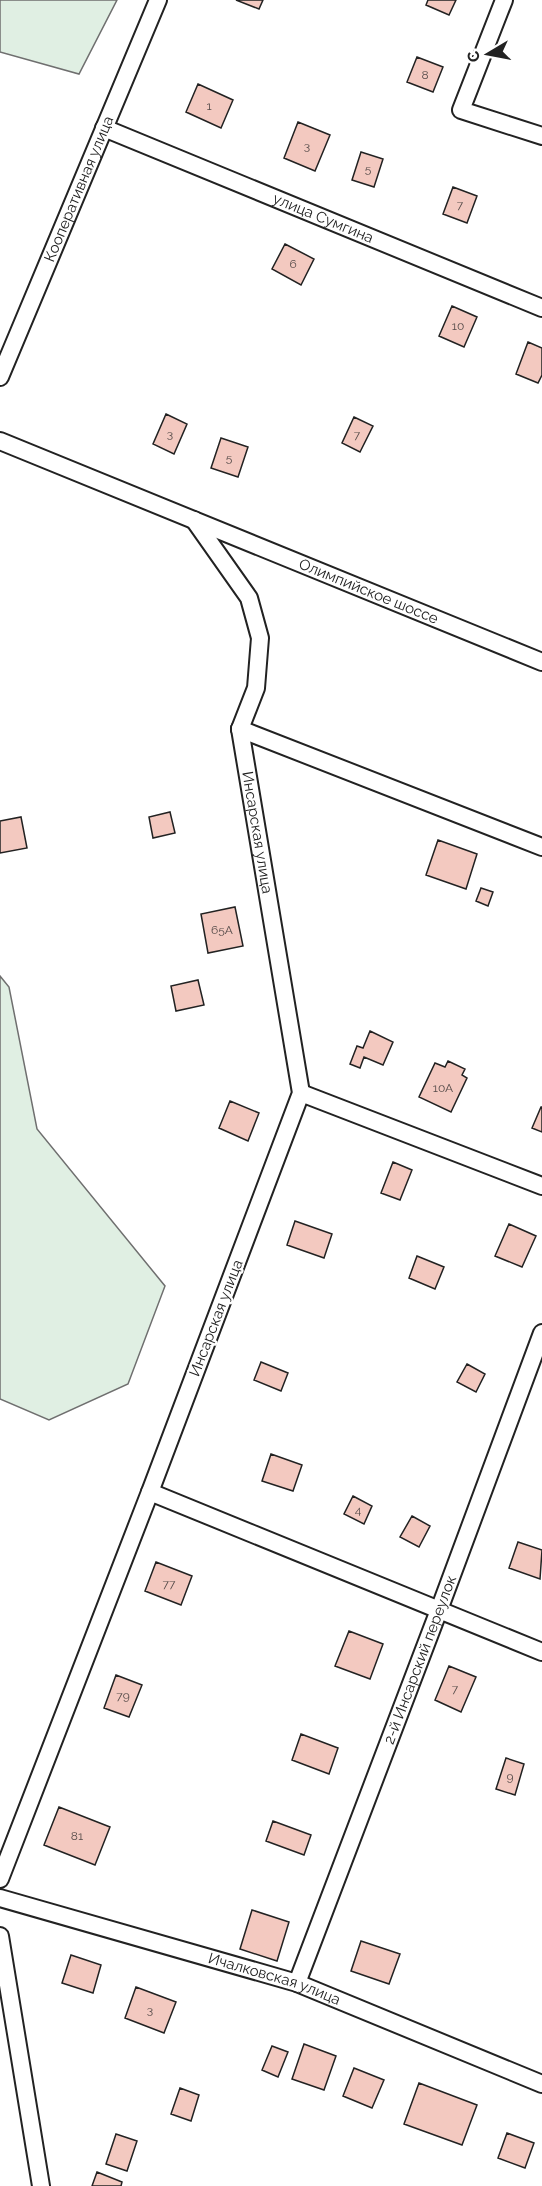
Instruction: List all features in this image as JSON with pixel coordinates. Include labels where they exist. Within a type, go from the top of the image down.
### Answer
[{"type":"street","name":"Кооперативная улица","points":[[0,377],[159,0]]},
{"type":"street","points":[[504,0],[461,110],[542,136]]},
{"type":"street","name":"улица Сумгина","points":[[104,128],[542,308]]},
{"type":"street","name":"Олимпийское шоссе","points":[[0,441],[542,662]]},
{"type":"street","points":[[194,519],[249,598],[260,638],[256,688],[240,729],[542,847]]},
{"type":"street","name":"Инсарская улица","points":[[0,1879],[301,1093],[240,729]]},
{"type":"street","points":[[301,1093],[542,1186]]},
{"type":"street","name":"2-й Инсарский переулок","points":[[297,1983],[542,1333]]},
{"type":"street","points":[[150,1491],[542,1652]]},
{"type":"street","name":"Ичалковская улица","points":[[0,1898],[297,1983],[542,2084]]},
{"type":"street","points":[[0,1936],[41,2186]]},
{"type":"green space","points":[[0,0],[117,0],[79,74],[0,52]]},
{"type":"green space","points":[[0,976],[9,987],[37,1129],[165,1286],[128,1384],[49,1420],[0,1399]]},
{"type":"building","points":[[236,0],[263,0],[259,9]]},
{"type":"building","points":[[428,0],[456,0],[449,15],[426,5]]},
{"type":"building","points":[[417,57],[443,67],[433,92],[407,82]]},
{"type":"building","points":[[198,84],[233,100],[221,128],[186,112]]},
{"type":"building","points":[[298,122],[330,135],[315,171],[284,158]]},
{"type":"building","points":[[361,152],[383,159],[374,187],[352,180]]},
{"type":"building","points":[[453,187],[477,196],[467,223],[443,214]]},
{"type":"building","points":[[285,244],[314,259],[301,285],[272,269]]},
{"type":"building","points":[[452,306],[477,317],[464,347],[439,336]]},
{"type":"building","points":[[528,342],[542,348],[542,375],[538,383],[516,374]]},
{"type":"building","points":[[166,414],[187,424],[174,454],[153,444]]},
{"type":"building","points":[[354,417],[373,426],[360,452],[342,443]]},
{"type":"building","points":[[221,438],[248,447],[238,477],[211,468]]},
{"type":"building","points":[[170,812],[175,833],[153,838],[149,817]]},
{"type":"building","points":[[21,817],[27,848],[0,853],[0,821]]},
{"type":"building","points":[[438,840],[477,854],[466,889],[426,875]]},
{"type":"building","points":[[481,888],[493,892],[488,906],[476,901]]},
{"type":"building","points":[[235,907],[243,946],[208,953],[201,914]]},
{"type":"building","points":[[198,980],[204,1005],[176,1011],[171,986]]},
{"type":"building","points":[[370,1031],[393,1042],[383,1065],[364,1057],[360,1068],[350,1064],[357,1046],[363,1048]]},
{"type":"building","points":[[448,1061],[465,1069],[462,1075],[467,1078],[451,1112],[419,1097],[435,1063],[445,1067]]},
{"type":"building","points":[[230,1101],[259,1113],[248,1141],[219,1128]]},
{"type":"building","points":[[542,1107],[542,1132],[532,1128]]},
{"type":"building","points":[[393,1162],[412,1170],[400,1200],[381,1193]]},
{"type":"building","points":[[295,1221],[332,1234],[324,1258],[287,1245]]},
{"type":"building","points":[[509,1224],[536,1236],[522,1267],[495,1256]]},
{"type":"building","points":[[417,1256],[444,1267],[435,1289],[409,1278]]},
{"type":"building","points":[[261,1362],[288,1373],[281,1391],[254,1380]]},
{"type":"building","points":[[467,1364],[485,1374],[476,1392],[457,1382]]},
{"type":"building","points":[[271,1454],[302,1465],[293,1491],[262,1481]]},
{"type":"building","points":[[353,1496],[372,1506],[364,1524],[344,1514]]},
{"type":"building","points":[[412,1516],[430,1526],[419,1547],[400,1537]]},
{"type":"building","points":[[518,1542],[542,1550],[540,1579],[509,1568]]},
{"type":"building","points":[[156,1562],[192,1576],[181,1605],[145,1591]]},
{"type":"building","points":[[349,1631],[383,1644],[370,1679],[335,1666]]},
{"type":"building","points":[[449,1666],[476,1677],[461,1712],[435,1700]]},
{"type":"building","points":[[116,1675],[142,1685],[129,1717],[104,1708]]},
{"type":"building","points":[[301,1734],[338,1748],[329,1774],[292,1760]]},
{"type":"building","points":[[506,1758],[524,1764],[515,1795],[496,1789]]},
{"type":"building","points":[[59,1807],[110,1827],[95,1865],[44,1845]]},
{"type":"building","points":[[273,1821],[311,1835],[304,1855],[266,1841]]},
{"type":"building","points":[[252,1910],[289,1922],[277,1961],[240,1949]]},
{"type":"building","points":[[361,1941],[400,1954],[389,1984],[351,1971]]},
{"type":"building","points":[[71,1955],[101,1965],[93,1993],[62,1983]]},
{"type":"building","points":[[136,1987],[176,2002],[164,2033],[125,2018]]},
{"type":"building","points":[[304,2044],[336,2056],[324,2090],[292,2079]]},
{"type":"building","points":[[272,2046],[288,2052],[278,2077],[262,2070]]},
{"type":"building","points":[[354,2068],[384,2080],[372,2108],[343,2096]]},
{"type":"building","points":[[419,2083],[477,2105],[462,2145],[404,2124]]},
{"type":"building","points":[[180,2088],[199,2095],[191,2121],[171,2114]]},
{"type":"building","points":[[507,2133],[534,2143],[525,2168],[498,2158]]},
{"type":"building","points":[[116,2134],[137,2141],[127,2171],[106,2164]]},
{"type":"building","points":[[97,2172],[122,2182],[121,2186],[92,2186]]}]
